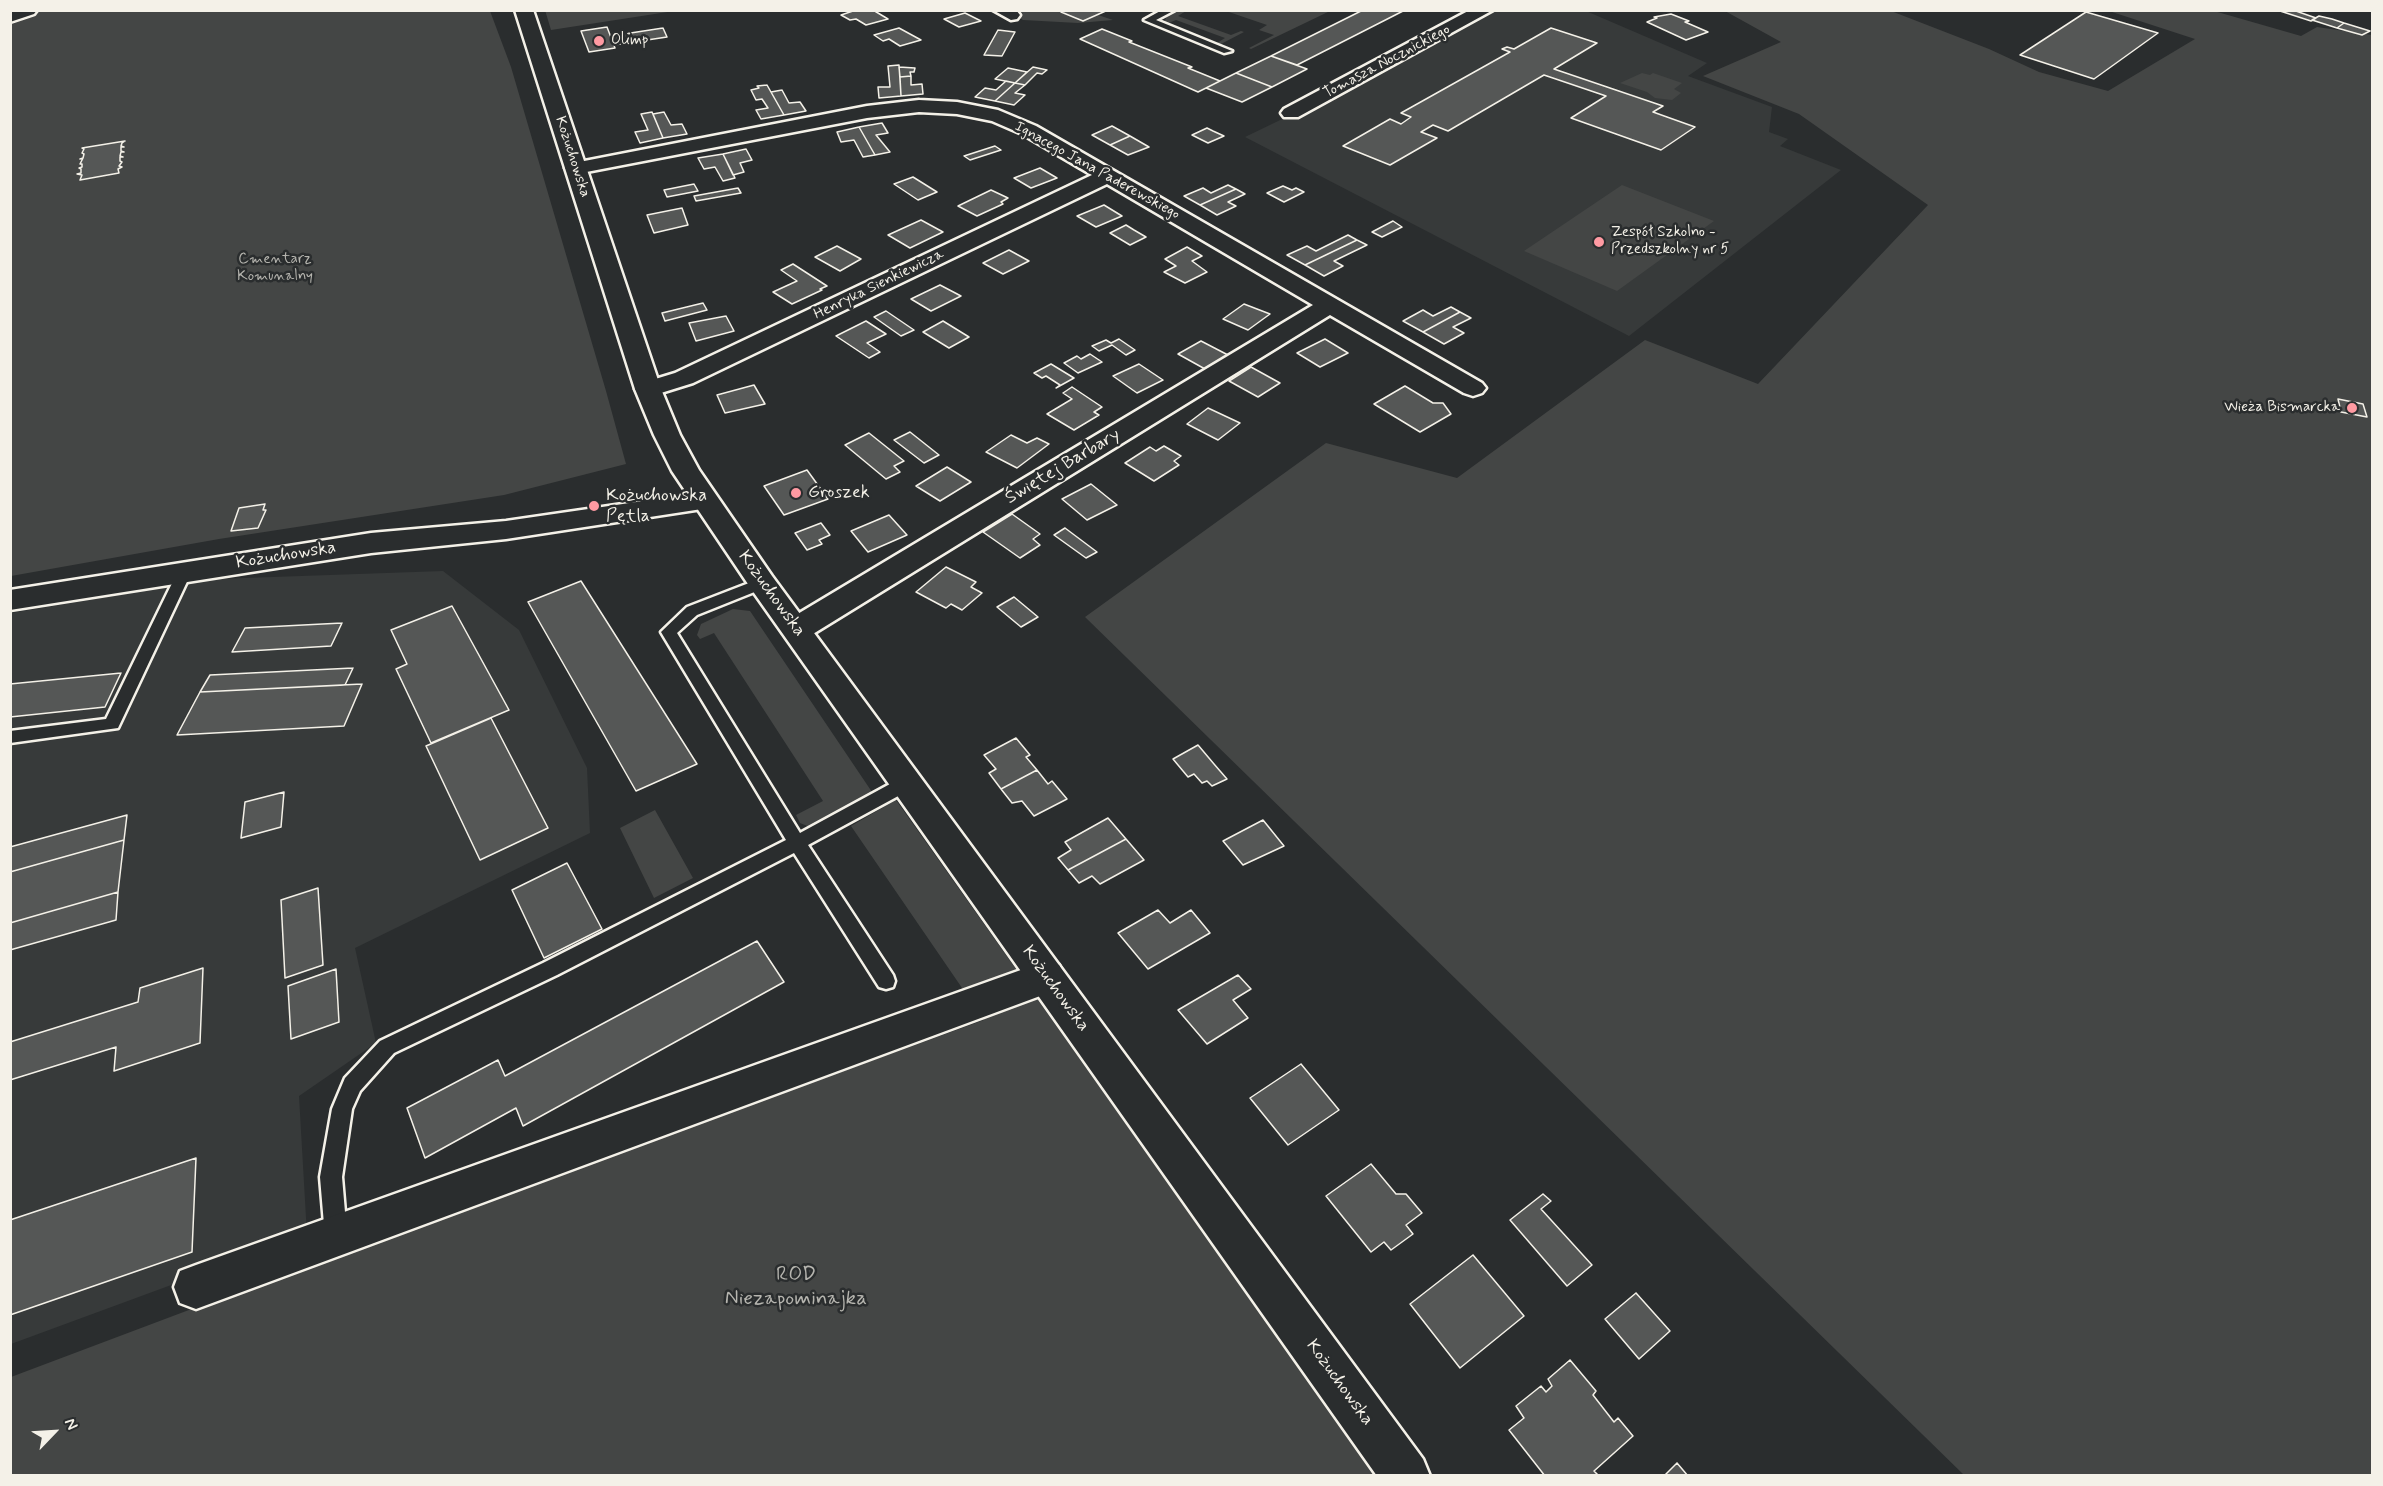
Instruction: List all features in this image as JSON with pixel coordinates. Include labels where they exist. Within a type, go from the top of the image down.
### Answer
[{"type":"street","points":[[10,17],[28,10]]},
{"type":"street","name":"Kożuchowska","points":[[524,10],[648,389],[667,435],[705,501],[1406,1476]]},
{"type":"street","name":"Tomasza Nocznickiego","points":[[1290,113],[1484,10]]},
{"type":"street","name":"Ignacego Jana Paderewskiego","points":[[576,168],[867,112],[919,106],[957,108],[998,116],[1029,130],[1473,388]]},
{"type":"street","name":"Henryka Sienkiewicza","points":[[648,389],[684,378],[1108,176]]},
{"type":"street","name":"Świętej Barbary","points":[[796,629],[1330,305]]},
{"type":"street","name":"Kożuchowska","points":[[10,600],[371,543],[506,530],[705,501]]},
{"type":"street","points":[[196,1287],[1046,977]]},
{"type":"lane","points":[[1171,10],[1148,20],[1227,51]]},
{"type":"lane","points":[[10,737],[112,724],[185,571]]},
{"type":"lane","points":[[762,583],[692,611],[669,632],[797,843],[886,981]]},
{"type":"lane","points":[[336,1236],[332,1177],[336,1134],[342,1109],[352,1085],[387,1047],[550,969],[797,843],[907,783]]},
{"type":"shaded area","name":"Zespół Szkolno - Przedszkolny nr 5","points":[[1493,11],[1586,11],[1707,63],[1688,76],[1772,107],[1769,132],[1788,139],[1780,146],[1841,170],[1629,336],[1245,137],[1330,96]]},
{"type":"shaded area","points":[[443,571],[519,630],[587,768],[590,833],[355,948],[376,1043],[299,1096],[307,1235],[11,1344],[11,613],[216,579]]},
{"type":"green space","name":"Cmentarz Komunalny","points":[[17,10],[490,11],[511,67],[626,464],[504,495],[219,539],[11,576],[11,13]]},
{"type":"green space","points":[[545,10],[674,10],[674,11],[551,30]]},
{"type":"green space","points":[[1330,10],[1251,49],[1249,48],[1274,35],[1259,30],[1267,25],[1226,11]]},
{"type":"green space","points":[[1018,11],[1066,11],[1062,13],[1083,21],[1098,15],[1113,20],[1078,23],[1023,20],[1013,14]]},
{"type":"green space","points":[[1186,11],[1178,16],[1231,35],[1244,32],[1221,44],[1217,43],[1225,38],[1176,20],[1166,24],[1164,22],[1168,14]]},
{"type":"green space","points":[[1725,11],[1891,11],[1989,49],[2039,72],[2108,91],[2195,39],[2109,11],[2214,11],[2301,36],[2317,27],[2372,35],[2372,1475],[1964,1475],[1085,617],[1326,443],[1457,478],[1645,340],[1758,384],[1928,205],[1799,114],[1703,76],[1781,42]]},
{"type":"green space","points":[[1642,73],[1650,75],[1653,73],[1682,83],[1674,89],[1681,93],[1672,100],[1655,98],[1647,92],[1620,83]]},
{"type":"green space","points":[[1622,185],[1714,221],[1617,291],[1524,251]]},
{"type":"green space","points":[[733,609],[750,611],[872,792],[826,822],[810,827],[800,823],[796,815],[823,801],[714,633],[700,639],[697,635],[701,624]]},
{"type":"green space","name":"ROD Niezapominajka","points":[[896,800],[1375,1475],[11,1476],[11,1377],[319,1261],[984,1020],[851,826]]},
{"type":"green space","points":[[655,810],[693,878],[654,898],[620,828]]},
{"type":"building","points":[[856,10],[873,10],[888,19],[866,25],[856,19],[850,20],[841,15]]},
{"type":"building","points":[[1108,10],[1083,21],[1061,12]]},
{"type":"building","points":[[1363,10],[1405,10],[1297,65],[1271,56]]},
{"type":"building","points":[[2277,10],[2293,10],[2316,18],[2311,21]]},
{"type":"building","points":[[2086,12],[2158,33],[2094,79],[2020,55]]},
{"type":"building","points":[[965,13],[981,21],[959,27],[944,19]]},
{"type":"building","points":[[1671,14],[1708,32],[1686,40],[1647,22],[1657,18],[1654,17]]},
{"type":"building","points":[[2319,16],[2344,23],[2337,28],[2312,20]]},
{"type":"building","points":[[2344,23],[2370,31],[2362,35],[2337,28]]},
{"type":"building","name":"Olimp","points":[[607,27],[615,48],[589,52],[581,31]]},
{"type":"building","points":[[663,28],[667,37],[614,45],[611,36]]},
{"type":"building","points":[[899,28],[921,40],[900,46],[889,39],[883,41],[874,35]]},
{"type":"building","points":[[1551,28],[1597,43],[1554,69],[1663,106],[1653,112],[1695,127],[1661,150],[1571,118],[1606,96],[1544,75],[1448,131],[1433,125],[1421,132],[1437,138],[1390,165],[1343,146],[1390,119],[1401,124],[1411,117],[1401,113],[1510,52],[1502,49],[1507,47],[1514,49]]},
{"type":"building","points":[[1102,29],[1220,81],[1198,92],[1080,39]]},
{"type":"building","points":[[998,30],[1015,32],[1002,56],[984,55]]},
{"type":"building","points":[[1271,56],[1307,69],[1272,87],[1236,73]]},
{"type":"building","points":[[899,65],[901,96],[879,98],[878,87],[890,87],[888,66]]},
{"type":"building","points":[[899,67],[915,68],[914,72],[910,72],[911,76],[900,77]]},
{"type":"building","points":[[1033,67],[1047,70],[1042,74],[1037,73],[1025,85],[1015,83]]},
{"type":"building","points":[[1008,68],[1027,72],[1015,83],[995,79]]},
{"type":"building","points":[[1236,73],[1272,87],[1242,102],[1206,88]]},
{"type":"building","points":[[911,76],[911,85],[922,84],[923,94],[901,96],[900,77]]},
{"type":"building","points":[[1006,81],[1015,83],[995,101],[975,97],[985,88],[996,90]]},
{"type":"building","points":[[1015,83],[1025,85],[1015,93],[1025,95],[1014,105],[995,101]]},
{"type":"building","points":[[767,85],[784,115],[761,119],[756,110],[768,108],[762,99],[756,100],[751,90],[759,88],[757,86]]},
{"type":"building","points":[[782,90],[789,103],[800,102],[806,111],[784,115],[771,92]]},
{"type":"building","points":[[652,112],[663,138],[640,143],[635,132],[648,130],[641,114]]},
{"type":"building","points":[[664,112],[671,125],[682,124],[687,134],[663,138],[653,114]]},
{"type":"building","points":[[882,123],[888,133],[876,135],[890,152],[875,155],[859,127]]},
{"type":"building","points":[[1112,126],[1130,136],[1110,145],[1092,135]]},
{"type":"building","points":[[859,127],[875,155],[863,157],[854,140],[841,142],[837,132]]},
{"type":"building","points":[[1207,128],[1224,136],[1208,143],[1192,135]]},
{"type":"building","points":[[1130,136],[1149,147],[1128,155],[1110,145]]},
{"type":"building","points":[[125,141],[121,146],[124,147],[121,147],[121,151],[124,152],[121,152],[120,156],[123,157],[120,157],[122,162],[119,166],[122,167],[118,169],[119,173],[80,180],[82,175],[77,174],[81,173],[79,168],[82,167],[80,164],[84,149],[82,148]]},
{"type":"building","points":[[995,146],[1001,150],[970,160],[964,156]]},
{"type":"building","points":[[746,149],[752,160],[740,163],[744,172],[733,175],[723,154]]},
{"type":"building","points":[[723,154],[735,178],[723,181],[715,167],[704,169],[698,158]]},
{"type":"building","points":[[1040,168],[1057,178],[1031,188],[1014,178]]},
{"type":"building","points":[[913,177],[937,192],[918,200],[894,184]]},
{"type":"building","points":[[694,184],[698,191],[667,197],[664,190]]},
{"type":"building","points":[[1228,185],[1236,189],[1200,205],[1184,196],[1203,188],[1211,193]]},
{"type":"building","points":[[1283,186],[1304,192],[1284,202],[1267,193]]},
{"type":"building","points":[[738,188],[741,193],[696,201],[694,196]]},
{"type":"building","points":[[1236,189],[1245,194],[1228,202],[1236,206],[1217,215],[1200,205]]},
{"type":"building","points":[[991,190],[1008,198],[1001,202],[1003,204],[977,216],[958,206]]},
{"type":"building","points":[[1104,205],[1122,216],[1096,227],[1077,216]]},
{"type":"building","points":[[682,208],[688,225],[654,233],[647,215]]},
{"type":"building","points":[[921,220],[943,232],[910,248],[888,235]]},
{"type":"building","points":[[1393,221],[1402,227],[1382,237],[1372,232]]},
{"type":"building","points":[[1126,225],[1146,237],[1130,245],[1110,233]]},
{"type":"building","points":[[1348,235],[1357,240],[1305,265],[1287,255],[1307,246],[1316,251]]},
{"type":"building","points":[[1357,240],[1367,245],[1334,261],[1343,266],[1324,276],[1305,265]]},
{"type":"building","points":[[837,246],[861,259],[840,271],[815,257]]},
{"type":"building","points":[[1187,247],[1202,256],[1192,261],[1207,272],[1185,283],[1164,272],[1176,266],[1165,259]]},
{"type":"building","points":[[1009,250],[1029,261],[1003,274],[983,263]]},
{"type":"building","points":[[793,264],[827,286],[792,304],[773,292],[797,281],[781,270]]},
{"type":"building","points":[[940,285],[961,296],[931,311],[911,299]]},
{"type":"building","points":[[703,303],[707,310],[665,321],[662,313]]},
{"type":"building","points":[[1244,304],[1270,314],[1248,330],[1223,319]]},
{"type":"building","points":[[1451,307],[1460,312],[1423,332],[1403,321],[1423,310],[1433,316]]},
{"type":"building","points":[[886,311],[914,330],[901,336],[874,317]]},
{"type":"building","points":[[1460,312],[1471,318],[1453,327],[1464,333],[1444,344],[1423,332]]},
{"type":"building","points":[[726,316],[734,331],[696,341],[689,323]]},
{"type":"building","points":[[866,321],[886,334],[867,343],[880,352],[869,358],[836,336]]},
{"type":"building","points":[[943,321],[969,337],[949,348],[923,332]]},
{"type":"building","points":[[1119,339],[1135,350],[1126,355],[1112,345],[1099,351],[1092,346],[1106,340],[1111,343]]},
{"type":"building","points":[[1325,339],[1348,353],[1320,367],[1297,353]]},
{"type":"building","points":[[1201,341],[1228,355],[1205,369],[1178,354]]},
{"type":"building","points":[[1090,354],[1102,362],[1078,373],[1064,363],[1077,356],[1081,359]]},
{"type":"building","points":[[1051,364],[1074,378],[1056,388],[1060,385],[1046,376],[1042,378],[1034,373]]},
{"type":"building","points":[[1139,364],[1163,380],[1137,393],[1113,376]]},
{"type":"building","points":[[1251,367],[1280,383],[1258,397],[1229,381]]},
{"type":"building","points":[[754,385],[765,404],[725,413],[717,395]]},
{"type":"building","points":[[1405,386],[1433,403],[1443,403],[1451,414],[1420,432],[1374,404]]},
{"type":"building","points":[[1072,387],[1102,407],[1094,412],[1099,415],[1074,430],[1047,414],[1072,399],[1063,393]]},
{"type":"building","name":"Wieża Bismarcka","points":[[2338,399],[2363,404],[2367,417],[2341,412]]},
{"type":"building","points":[[1208,408],[1240,423],[1218,440],[1187,424]]},
{"type":"building","points":[[910,432],[939,455],[924,463],[894,440]]},
{"type":"building","points":[[869,433],[904,461],[894,466],[900,472],[886,479],[845,445]]},
{"type":"building","points":[[1011,435],[1027,443],[1037,438],[1049,444],[1017,468],[986,452]]},
{"type":"building","points":[[1164,446],[1181,456],[1174,461],[1179,465],[1154,481],[1125,463],[1150,447],[1156,451]]},
{"type":"building","points":[[947,467],[971,482],[940,501],[916,486]]},
{"type":"building","name":"Groszek","points":[[807,470],[828,499],[784,515],[764,486]]},
{"type":"building","points":[[1091,484],[1117,505],[1087,520],[1062,499]]},
{"type":"building","points":[[265,504],[263,510],[266,510],[258,528],[231,531],[239,508]]},
{"type":"building","points":[[1012,514],[1040,534],[1033,539],[1040,545],[1020,558],[983,532]]},
{"type":"building","points":[[889,515],[907,535],[868,552],[851,531]]},
{"type":"building","points":[[821,523],[830,535],[819,540],[822,544],[807,550],[795,533]]},
{"type":"building","points":[[1065,528],[1097,552],[1086,558],[1054,535]]},
{"type":"building","points":[[946,567],[976,582],[971,587],[982,593],[962,610],[951,604],[946,608],[916,592]]},
{"type":"building","points":[[581,581],[697,764],[636,791],[528,602]]},
{"type":"building","points":[[1014,597],[1038,617],[1021,627],[997,607]]},
{"type":"building","points":[[452,606],[509,710],[431,743],[396,669],[407,664],[391,630]]},
{"type":"building","points":[[342,623],[331,646],[232,652],[245,628]]},
{"type":"building","points":[[353,668],[345,685],[200,692],[210,675]]},
{"type":"building","points":[[121,673],[105,707],[10,717],[10,684]]},
{"type":"building","points":[[362,684],[344,726],[177,735],[200,692]]},
{"type":"building","points":[[491,718],[548,828],[480,860],[426,746]]},
{"type":"building","points":[[1016,738],[1030,755],[1026,757],[1037,770],[1001,789],[989,773],[996,769],[984,755]]},
{"type":"building","points":[[1198,745],[1227,779],[1212,786],[1207,781],[1202,783],[1194,774],[1188,777],[1173,759]]},
{"type":"building","points":[[1037,770],[1048,784],[1052,781],[1067,799],[1034,816],[1022,801],[1012,803],[1001,789]]},
{"type":"building","points":[[284,792],[281,827],[241,838],[245,802]]},
{"type":"building","points":[[127,815],[124,840],[10,872],[10,847]]},
{"type":"building","points":[[1108,818],[1126,839],[1068,870],[1058,858],[1071,850],[1065,842]]},
{"type":"building","points":[[1263,820],[1284,846],[1243,865],[1223,841]]},
{"type":"building","points":[[1126,839],[1144,860],[1100,884],[1092,876],[1079,883],[1068,870]]},
{"type":"building","points":[[124,840],[118,892],[10,923],[10,872]]},
{"type":"building","points":[[567,863],[602,929],[544,958],[512,890]]},
{"type":"building","points":[[318,888],[323,965],[285,978],[281,900]]},
{"type":"building","points":[[118,892],[116,920],[10,950],[10,923]]},
{"type":"building","points":[[1158,910],[1170,923],[1191,910],[1210,933],[1148,969],[1118,933]]},
{"type":"building","points":[[757,941],[784,982],[523,1126],[516,1108],[425,1158],[407,1108],[498,1060],[505,1076]]},
{"type":"building","points":[[203,968],[200,1043],[114,1071],[116,1047],[10,1080],[10,1042],[138,1002],[140,988]]},
{"type":"building","points":[[336,969],[339,1022],[291,1039],[288,986]]},
{"type":"building","points":[[1238,975],[1251,989],[1233,1000],[1248,1018],[1207,1044],[1178,1010]]},
{"type":"building","points":[[1301,1064],[1339,1110],[1288,1145],[1250,1098]]},
{"type":"building","points":[[196,1158],[192,1252],[10,1315],[10,1220]]},
{"type":"building","points":[[1371,1164],[1396,1194],[1406,1194],[1422,1213],[1406,1225],[1413,1234],[1391,1250],[1384,1242],[1371,1252],[1326,1196]]},
{"type":"building","points":[[1543,1194],[1551,1201],[1541,1209],[1592,1265],[1567,1286],[1510,1220]]},
{"type":"building","points":[[1473,1255],[1524,1316],[1460,1368],[1410,1304]]},
{"type":"building","points":[[1636,1293],[1670,1331],[1639,1359],[1605,1319]]},
{"type":"building","points":[[1570,1360],[1596,1391],[1593,1395],[1614,1422],[1618,1418],[1633,1436],[1594,1471],[1599,1476],[1545,1476],[1509,1430],[1524,1418],[1516,1406],[1541,1386],[1546,1392],[1552,1386],[1548,1379]]},
{"type":"building","points":[[1677,1463],[1688,1476],[1664,1476]]},
{"type":"place","name":"Olimp","points":[[599,41]]},
{"type":"place","name":"Zespół Szkolno - Przedszkolny nr 5","points":[[1599,242]]},
{"type":"place","name":"Wieża Bismarcka","points":[[2352,408]]},
{"type":"place","name":"Groszek","points":[[796,493]]},
{"type":"place","name":"Kożuchowska Pętla","points":[[594,506]]}]
